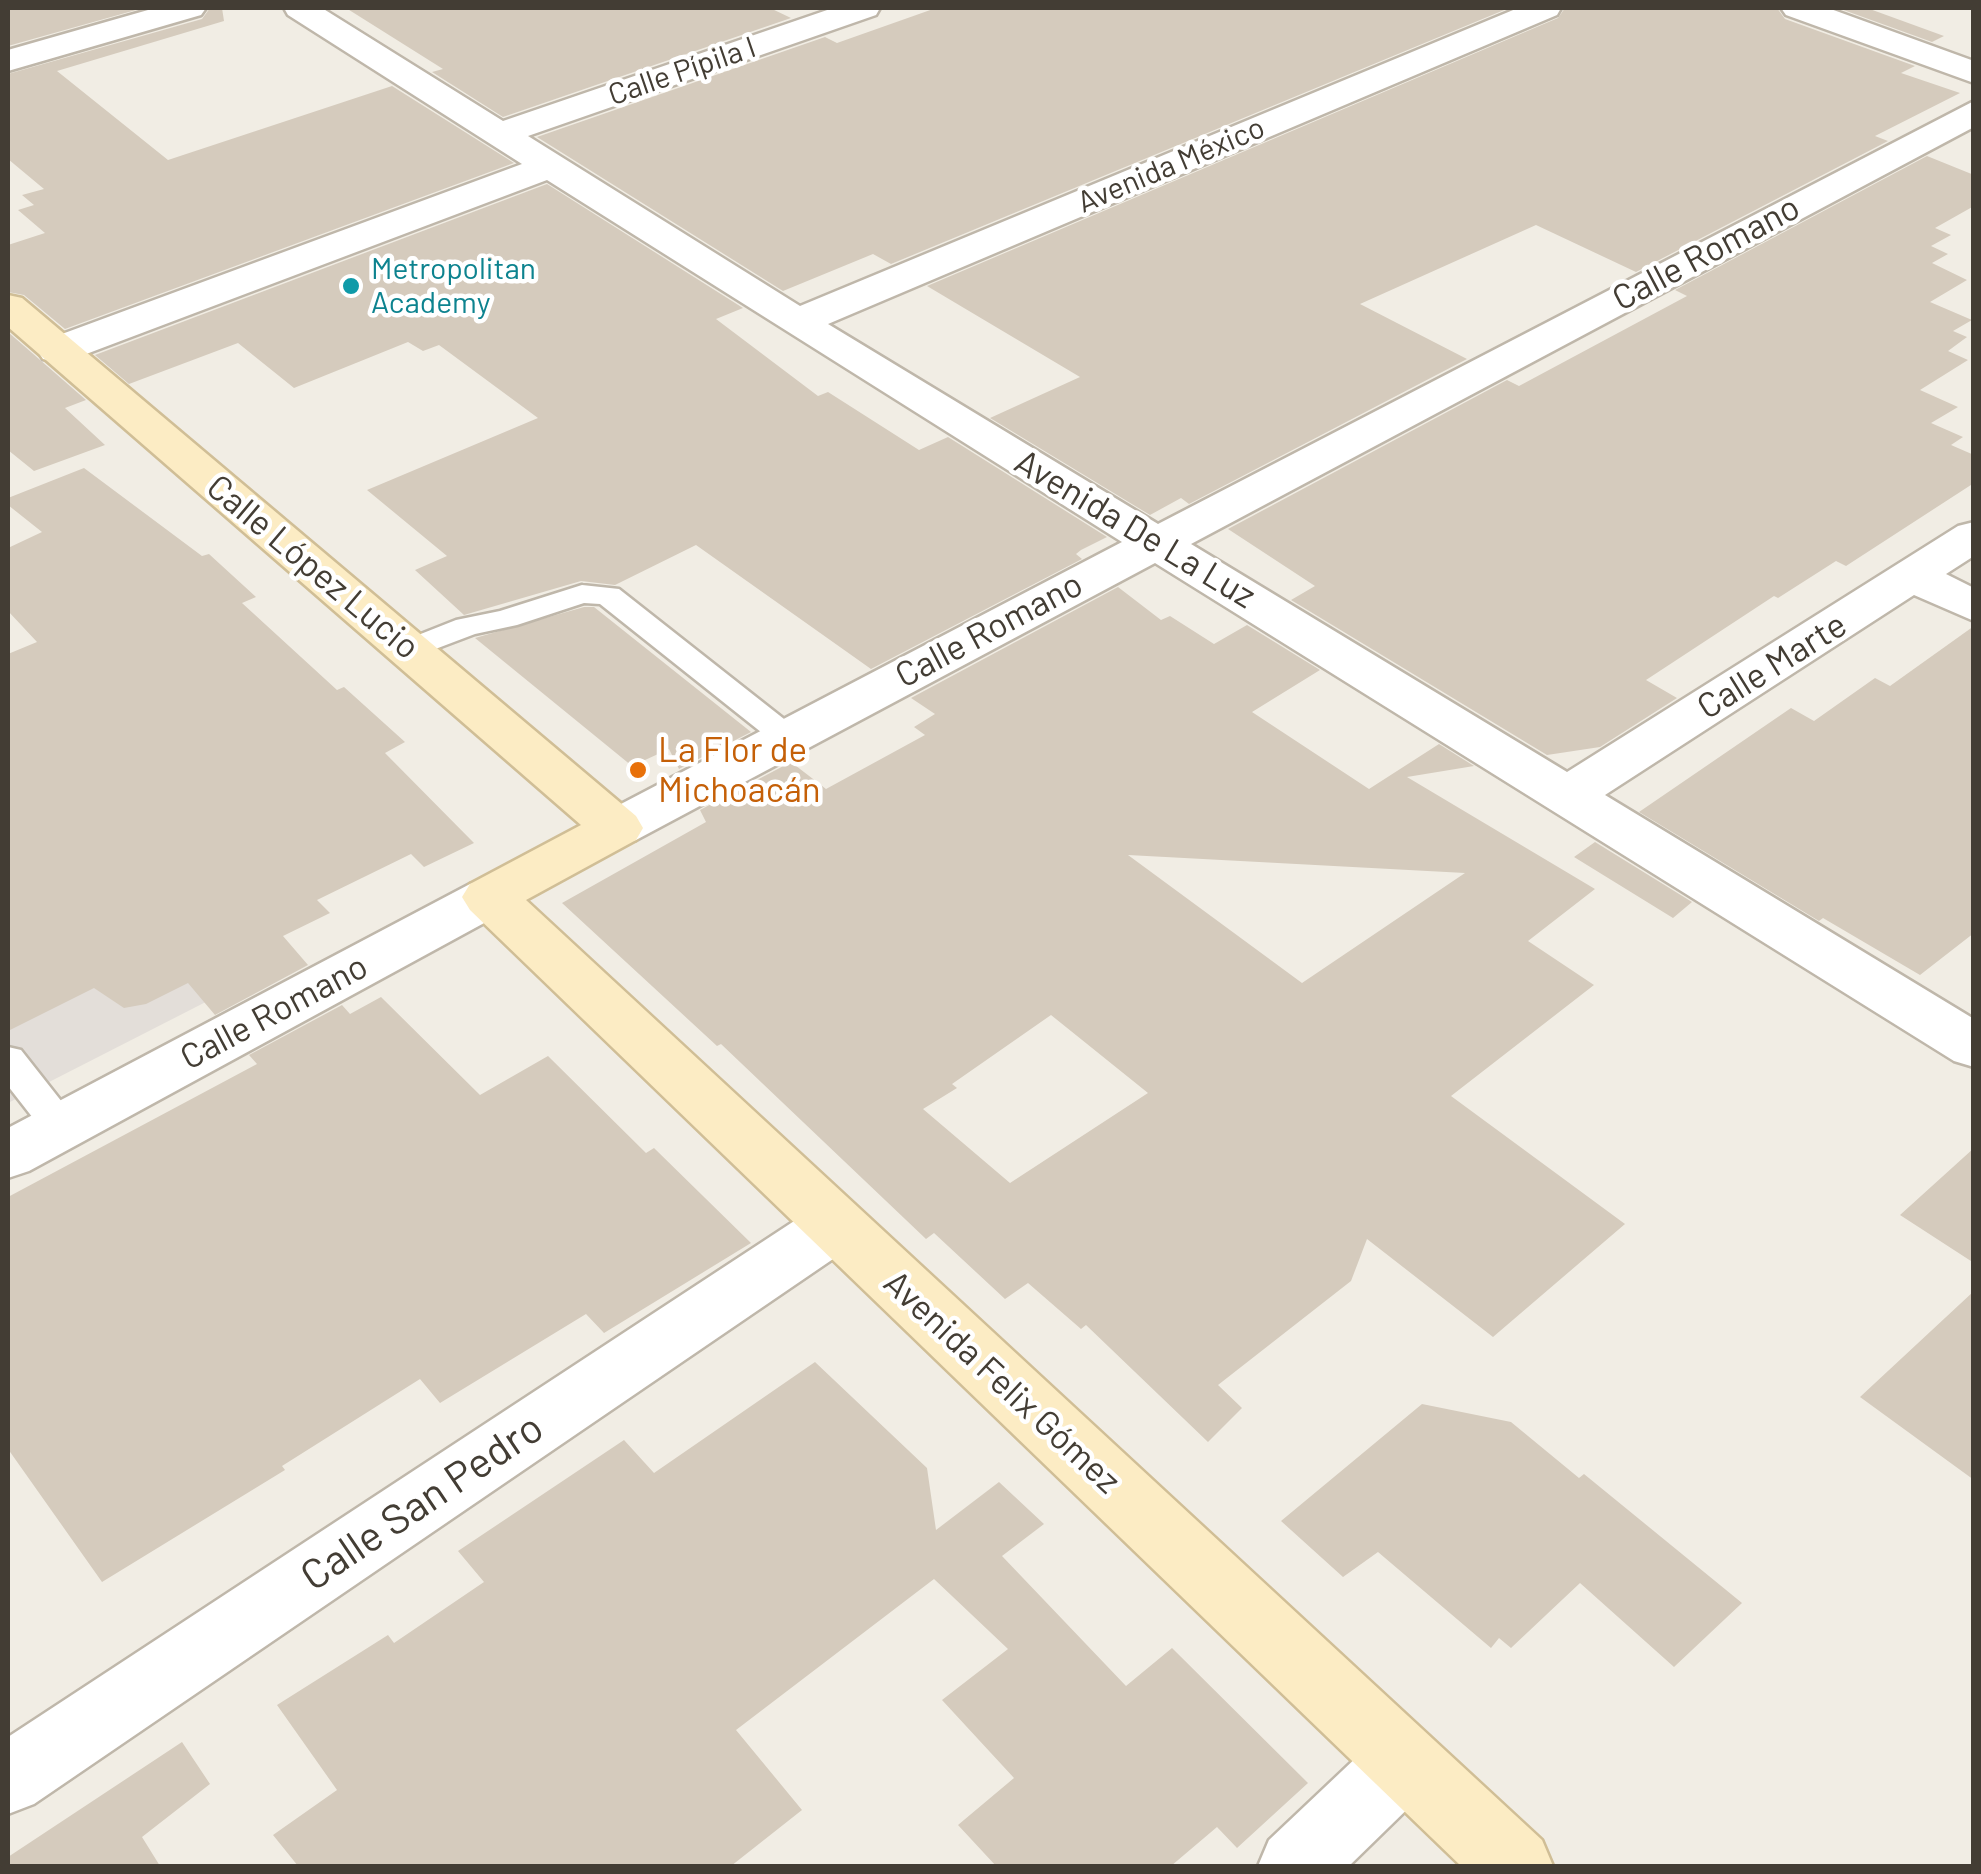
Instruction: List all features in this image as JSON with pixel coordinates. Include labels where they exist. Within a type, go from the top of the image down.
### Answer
[{"type":"main road","name":"Calle López Lucio","points":[[8,307],[618,828]]},
{"type":"main road","name":"Calle Romano","points":[[489,897],[618,828]]},
{"type":"main road","name":"Avenida Felix Gómez","points":[[489,897],[1515,1866]]},
{"type":"street","points":[[8,61],[189,8]]},
{"type":"street","name":"Avenida De La Luz","points":[[300,8],[797,322],[1974,1046]]},
{"type":"street","name":"Calle Pípila I","points":[[500,134],[864,8]]},
{"type":"street","name":"Avenida México","points":[[797,322],[1545,8]]},
{"type":"street","points":[[1798,8],[1974,74]]},
{"type":"street","name":"Calle Romano","points":[[618,828],[1974,112]]},
{"type":"street","points":[[58,350],[551,166]]},
{"type":"street","name":"Calle Marte","points":[[1570,794],[1974,536]]},
{"type":"street","points":[[1913,576],[1974,607]]},
{"type":"street","name":"Calle Romano","points":[[8,1155],[489,897]]},
{"type":"street","name":"Calle San Pedro","points":[[8,1779],[836,1225]]},
{"type":"street","points":[[1296,1866],[1404,1762]]},
{"type":"lane","points":[[410,650],[467,626],[516,616],[582,594],[608,594],[787,737]]},
{"type":"lane","points":[[8,1060],[60,1126]]},
{"type":"shaded area","points":[[8,728],[241,984],[8,1103]]},
{"type":"building","points":[[8,8],[143,8],[8,46]]},
{"type":"building","points":[[210,8],[222,8],[224,21],[57,71],[168,160],[392,86],[514,163],[65,329],[24,295],[8,292],[8,245],[45,233],[18,210],[34,205],[22,195],[44,189],[8,159],[8,74],[202,19]]},
{"type":"building","points":[[346,8],[770,8],[791,18],[503,117],[432,72],[443,69]]},
{"type":"building","points":[[936,8],[1509,8],[891,264],[873,254],[783,291],[537,137],[825,37],[837,43]]},
{"type":"building","points":[[1565,8],[1777,8],[1785,19],[1915,66],[1901,73],[1960,93],[1875,136],[1888,141],[1636,272],[1536,225],[1360,304],[1467,359],[1189,504],[1181,498],[1150,515],[990,418],[1080,377],[927,286],[1558,18]]},
{"type":"building","points":[[1838,8],[1867,8],[1944,36],[1932,42]]},
{"type":"building","points":[[1927,156],[1974,175],[1974,206],[1935,228],[1951,235],[1931,246],[1948,254],[1932,263],[1967,280],[1930,302],[1972,320],[1953,331],[1967,337],[1948,351],[1968,360],[1920,390],[1958,407],[1931,423],[1963,437],[1951,445],[1974,455],[1974,483],[1846,566],[1836,561],[1778,598],[1774,596],[1646,680],[1677,698],[1600,747],[1547,755],[1291,600],[1315,586],[1228,529],[1507,380],[1519,386],[1687,296],[1675,290]]},
{"type":"building","points":[[547,184],[743,308],[716,319],[818,396],[828,392],[919,450],[948,437],[1107,537],[1076,554],[1082,559],[871,669],[696,545],[615,585],[581,581],[464,615],[415,570],[447,556],[367,490],[538,418],[439,345],[423,351],[408,342],[294,388],[238,343],[129,384],[95,355]]},
{"type":"building","points":[[8,332],[86,400],[65,408],[105,445],[34,471],[8,450]]},
{"type":"building","points":[[84,468],[202,556],[209,554],[256,597],[242,603],[337,690],[344,687],[405,742],[385,753],[474,843],[424,867],[411,854],[317,900],[330,913],[283,936],[308,965],[215,1015],[188,983],[146,1004],[124,1008],[94,988],[8,1031],[8,654],[37,642],[8,611],[8,548],[42,532],[8,505],[8,498]]},
{"type":"building","points":[[1118,587],[1161,620],[1170,616],[1214,644],[1247,625],[1320,670],[1252,712],[1369,789],[1439,744],[1474,766],[1407,777],[1595,889],[1528,941],[1594,985],[1451,1096],[1625,1224],[1493,1337],[1367,1239],[1351,1281],[1218,1385],[1242,1408],[1208,1442],[1086,1325],[1081,1329],[1028,1283],[1005,1299],[934,1233],[926,1239],[721,1044],[717,1046],[562,903],[706,822],[700,810],[791,762],[826,789],[925,735],[914,727],[935,714],[911,698]],"holes":[[[1128,855],[1465,873],[1302,983]],[[1051,1015],[1148,1093],[1010,1183],[923,1109],[957,1088],[952,1084]]]},
{"type":"building","points":[[594,607],[751,732],[679,769],[669,749],[632,766],[475,638]]},
{"type":"building","points":[[1974,626],[1974,933],[1920,975],[1823,918],[1819,921],[1639,812],[1791,708],[1814,721],[1875,678],[1890,686]]},
{"type":"building","points":[[1595,842],[1692,902],[1673,918],[1574,857]]},
{"type":"building","points":[[381,997],[480,1095],[548,1056],[646,1153],[654,1148],[751,1243],[604,1333],[586,1314],[440,1403],[420,1379],[282,1466],[285,1470],[102,1582],[8,1449],[8,1197],[257,1064],[249,1055],[342,1005],[350,1014]]},
{"type":"building","points":[[1974,1148],[1974,1263],[1900,1215]]},
{"type":"building","points":[[1974,1291],[1974,1480],[1860,1397]]},
{"type":"building","points":[[815,1362],[927,1468],[936,1530],[999,1482],[1044,1524],[1002,1556],[1126,1686],[1172,1648],[1308,1783],[1237,1848],[1217,1827],[1171,1866],[996,1866],[958,1825],[1014,1778],[942,1700],[1008,1649],[934,1579],[736,1730],[802,1810],[731,1866],[298,1866],[273,1835],[337,1790],[277,1705],[388,1635],[394,1643],[484,1582],[458,1551],[624,1440],[654,1473]]},
{"type":"building","points":[[1422,1404],[1511,1422],[1579,1478],[1584,1474],[1742,1603],[1674,1667],[1580,1583],[1511,1648],[1499,1638],[1491,1648],[1378,1552],[1343,1577],[1281,1521]]},
{"type":"building","points":[[182,1742],[210,1784],[142,1837],[160,1866],[8,1866],[8,1857]]},
{"type":"place","name":"Metropolitan Academy","points":[[351,286]]},
{"type":"place","name":"La Flor de Michoacán","points":[[638,770]]}]
